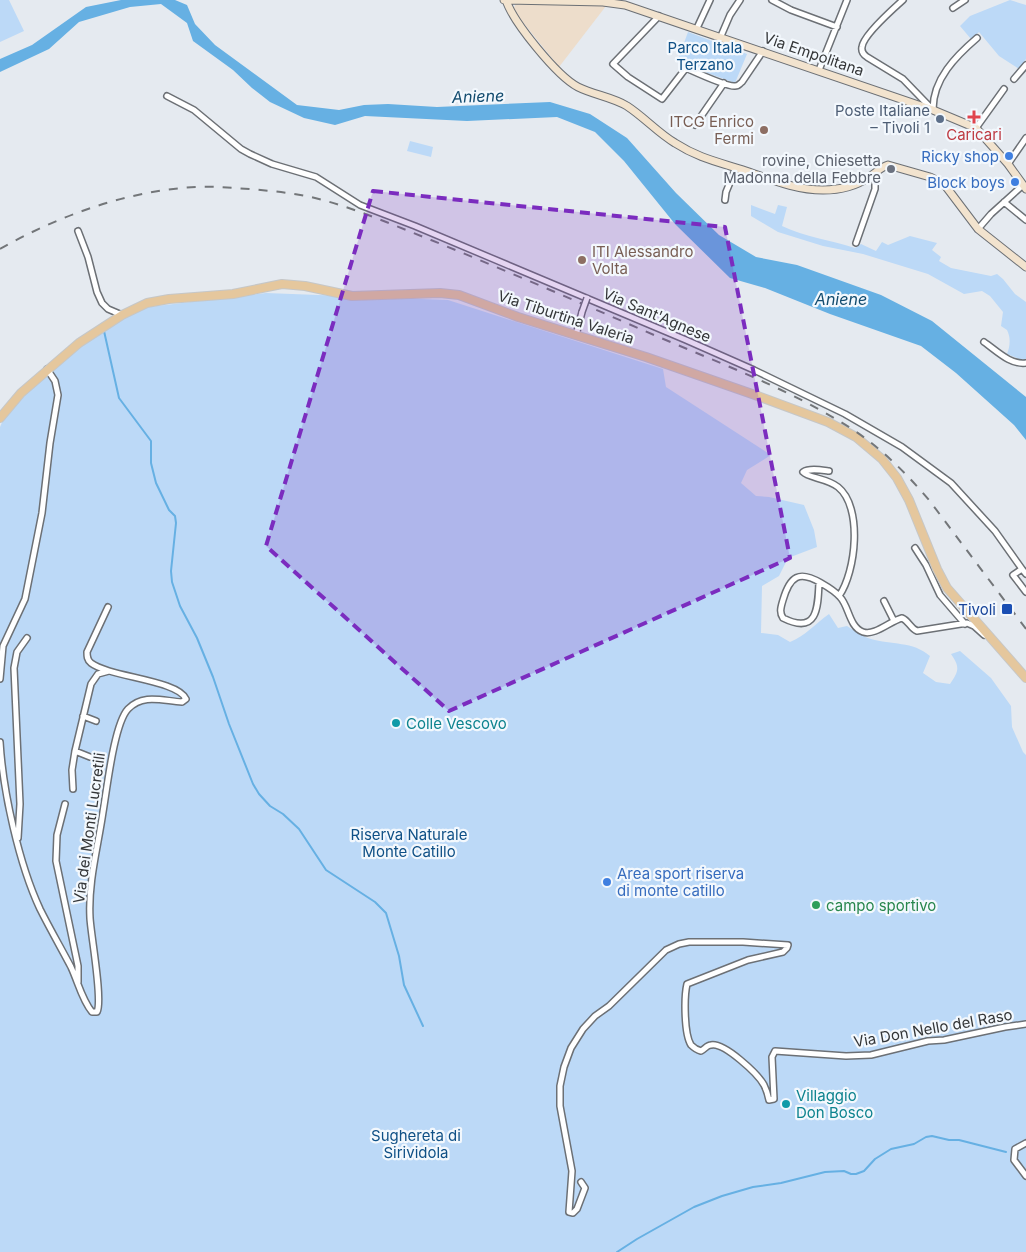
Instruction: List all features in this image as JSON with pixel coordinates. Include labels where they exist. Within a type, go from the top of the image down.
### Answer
[{"type":"main road","name":"Via Empolitana","points":[[505,0],[608,2],[628,6],[721,36],[933,110],[976,128],[1008,164],[1025,187]]},
{"type":"main road","points":[[505,0],[514,16],[566,79],[580,88],[626,105],[672,141],[696,155],[784,184],[818,190],[842,189],[871,176],[883,166],[890,165],[932,178],[947,187],[978,229],[1026,267]]},
{"type":"main road","name":"Via Tiburtina Valeria","points":[[0,418],[46,369],[83,340],[138,306],[153,301],[227,294],[272,285],[291,284],[358,296],[454,294],[646,357],[812,416],[840,428],[861,441],[882,459],[897,478],[909,500],[944,584],[1026,678]]},
{"type":"street","points":[[697,28],[710,0]]},
{"type":"street","points":[[721,36],[740,0]]},
{"type":"street","points":[[772,0],[791,10],[836,27]]},
{"type":"street","points":[[820,70],[847,0]]},
{"type":"street","points":[[903,0],[875,27],[864,43],[862,50],[867,58],[907,82],[933,110]]},
{"type":"street","points":[[954,8],[965,0]]},
{"type":"street","points":[[659,16],[613,64],[628,77],[662,100],[686,68],[724,84],[733,86],[741,84],[763,51]]},
{"type":"street","points":[[933,110],[936,92],[950,65],[976,38]]},
{"type":"street","points":[[1014,79],[1026,65]]},
{"type":"street","points":[[695,125],[724,84]]},
{"type":"street","points":[[976,128],[1004,89]]},
{"type":"street","name":"Via Sant'Agnese","points":[[167,96],[194,110],[241,149],[250,154],[272,164],[316,177],[360,205],[416,226],[587,298],[745,366],[820,401],[902,447],[962,493],[995,531],[1026,574]]},
{"type":"street","points":[[1008,164],[1026,138]]},
{"type":"street","points":[[725,200],[736,168]]},
{"type":"street","points":[[856,243],[876,189],[875,182],[871,176]]},
{"type":"street","points":[[978,229],[1004,202],[1025,187]]},
{"type":"street","points":[[1004,202],[1026,220]]},
{"type":"street","points":[[78,231],[102,303],[108,309],[122,315]]},
{"type":"street","points":[[576,335],[587,298]]},
{"type":"street","points":[[984,342],[1006,359],[1026,363]]},
{"type":"street","points":[[0,679],[3,646],[25,599],[42,513],[58,395],[55,381],[46,369]]},
{"type":"street","points":[[829,471],[814,470],[803,472],[806,475],[826,480],[836,486],[844,493],[851,506],[855,526],[851,566],[847,582],[839,596]]},
{"type":"street","points":[[915,548],[926,565],[940,595],[965,624]]},
{"type":"street","points":[[1022,569],[1013,575],[1026,592]]},
{"type":"street","points":[[819,582],[818,602],[812,620],[802,624],[783,618],[780,614],[786,588],[791,581],[805,576],[819,582],[839,596],[854,624],[861,631],[872,632],[904,618],[917,631],[965,624],[974,626],[995,644]]},
{"type":"street","points":[[884,601],[894,621]]},
{"type":"street","points":[[108,607],[86,652],[87,658],[91,662],[112,671]]},
{"type":"street","points":[[17,844],[20,804],[14,668],[17,652],[27,638]]},
{"type":"street","points":[[73,790],[72,770],[75,751],[92,680],[98,674],[112,671]]},
{"type":"street","name":"Via dei Monti Lucretili","points":[[0,742],[5,782],[17,844],[40,908],[91,1011],[97,1012],[100,999],[92,944],[90,898],[114,749],[122,719],[130,707],[143,700],[157,699],[182,702],[186,699],[182,693],[167,686],[112,671]]},
{"type":"street","points":[[83,716],[96,721]]},
{"type":"street","points":[[75,751],[90,757]]},
{"type":"street","points":[[64,804],[57,835],[56,861],[78,966],[78,983]]},
{"type":"street","name":"Via Don Nello del Raso","points":[[581,1182],[585,1188],[584,1193],[573,1213],[570,1212],[569,1205],[572,1170],[560,1106],[564,1067],[571,1048],[583,1029],[595,1016],[609,1006],[666,950],[679,944],[689,942],[738,942],[788,945],[783,952],[748,960],[687,984],[684,993],[690,1044],[701,1051],[714,1044],[743,1061],[764,1084],[769,1100],[774,1100],[772,1056],[776,1051],[846,1056],[871,1055],[928,1041],[944,1040],[1026,1024]]},
{"type":"street","points":[[1026,1144],[1015,1149],[1014,1160],[1026,1176]]},
{"type":"highlighted area","points":[[373,191],[725,227],[790,558],[449,711],[266,546]]},
{"type":"shaded area","points":[[516,3],[606,6],[559,67],[513,10]]},
{"type":"green space","points":[[0,0],[9,0],[24,31],[0,42]]},
{"type":"green space","points":[[1010,0],[1026,5],[1026,59],[1019,69],[999,56],[979,32],[971,39],[960,26],[970,16]]},
{"type":"green space","name":"Parco Itala Terzano","points":[[688,32],[747,54],[735,83],[677,62]]},
{"type":"green space","points":[[410,141],[433,147],[431,157],[407,151]]},
{"type":"green space","points":[[751,205],[775,214],[778,205],[787,207],[782,226],[809,236],[855,248],[861,244],[876,251],[882,242],[888,245],[910,236],[937,243],[932,250],[941,257],[939,261],[951,268],[991,276],[997,274],[1015,294],[1026,302],[1026,360],[1007,354],[1010,339],[1007,330],[1001,326],[1003,312],[990,296],[982,291],[964,294],[928,274],[863,254],[823,246],[778,232],[751,216]]},
{"type":"green space","name":"Riserva Naturale Monte Catillo","points":[[266,293],[448,300],[663,369],[666,387],[771,455],[747,470],[741,483],[756,496],[804,505],[814,530],[817,547],[788,558],[779,576],[762,586],[761,633],[778,635],[790,642],[829,614],[838,628],[847,626],[868,638],[909,646],[923,651],[930,656],[923,673],[936,682],[950,684],[957,669],[956,662],[951,654],[960,651],[991,678],[1011,706],[1012,727],[1026,755],[1026,1252],[0,1252],[0,427],[3,420],[29,391],[72,353],[140,308]]},
{"type":"water","name":"Aniene","points":[[121,0],[175,0],[187,5],[195,24],[215,45],[297,105],[339,110],[364,105],[388,104],[437,107],[550,102],[590,114],[627,138],[676,193],[719,235],[756,257],[797,265],[881,295],[932,321],[1026,397],[1026,440],[1014,425],[956,373],[921,346],[830,314],[765,288],[730,278],[675,224],[624,161],[595,132],[557,117],[467,121],[365,116],[335,125],[304,118],[270,102],[233,70],[193,41],[187,23],[161,4],[130,7],[79,22],[49,49],[0,72],[0,59],[32,45],[86,7]]},
{"type":"waterway","points":[[104,331],[119,398],[151,441],[151,463],[156,483],[169,510],[175,516],[172,582],[180,606],[197,638],[213,677],[253,784],[270,806],[283,814],[299,829],[326,870],[375,902],[386,913],[399,956],[404,985],[423,1026]]},
{"type":"waterway","points":[[617,1252],[694,1207],[722,1196],[753,1187],[781,1183],[825,1172],[844,1171],[856,1174],[864,1171],[875,1159],[891,1149],[914,1144],[926,1137],[932,1136],[959,1140],[1006,1152]]},
{"type":"railway","points":[[0,249],[50,224],[105,203],[162,190],[191,187],[219,187],[291,194],[315,198],[359,212],[483,261],[748,375],[803,401],[855,431],[894,463],[929,500],[1026,629]]},
{"type":"place","name":"Caricari","points":[[974,117]]},
{"type":"place","name":"Poste Italiane – Tivoli 1","points":[[940,119]]},
{"type":"place","name":"ITCG Enrico Fermi","points":[[764,130]]},
{"type":"place","name":"Ricky shop","points":[[1009,156]]},
{"type":"place","name":"rovine, Chiesetta Madonna della Febbre","points":[[891,169]]},
{"type":"place","name":"Block boys","points":[[1015,182]]},
{"type":"place","name":"ITI Alessandro Volta","points":[[582,260]]},
{"type":"place","name":"Tivoli","points":[[1007,609]]},
{"type":"place","name":"Colle Vescovo","points":[[396,723]]},
{"type":"place","name":"Area sport riserva di monte catillo","points":[[607,882]]},
{"type":"place","name":"campo sportivo","points":[[816,905]]},
{"type":"place","name":"Villaggio Don Bosco","points":[[786,1104]]},
{"type":"park label","name":"Sughereta di Sirividola","points":[[416,1144]]}]
